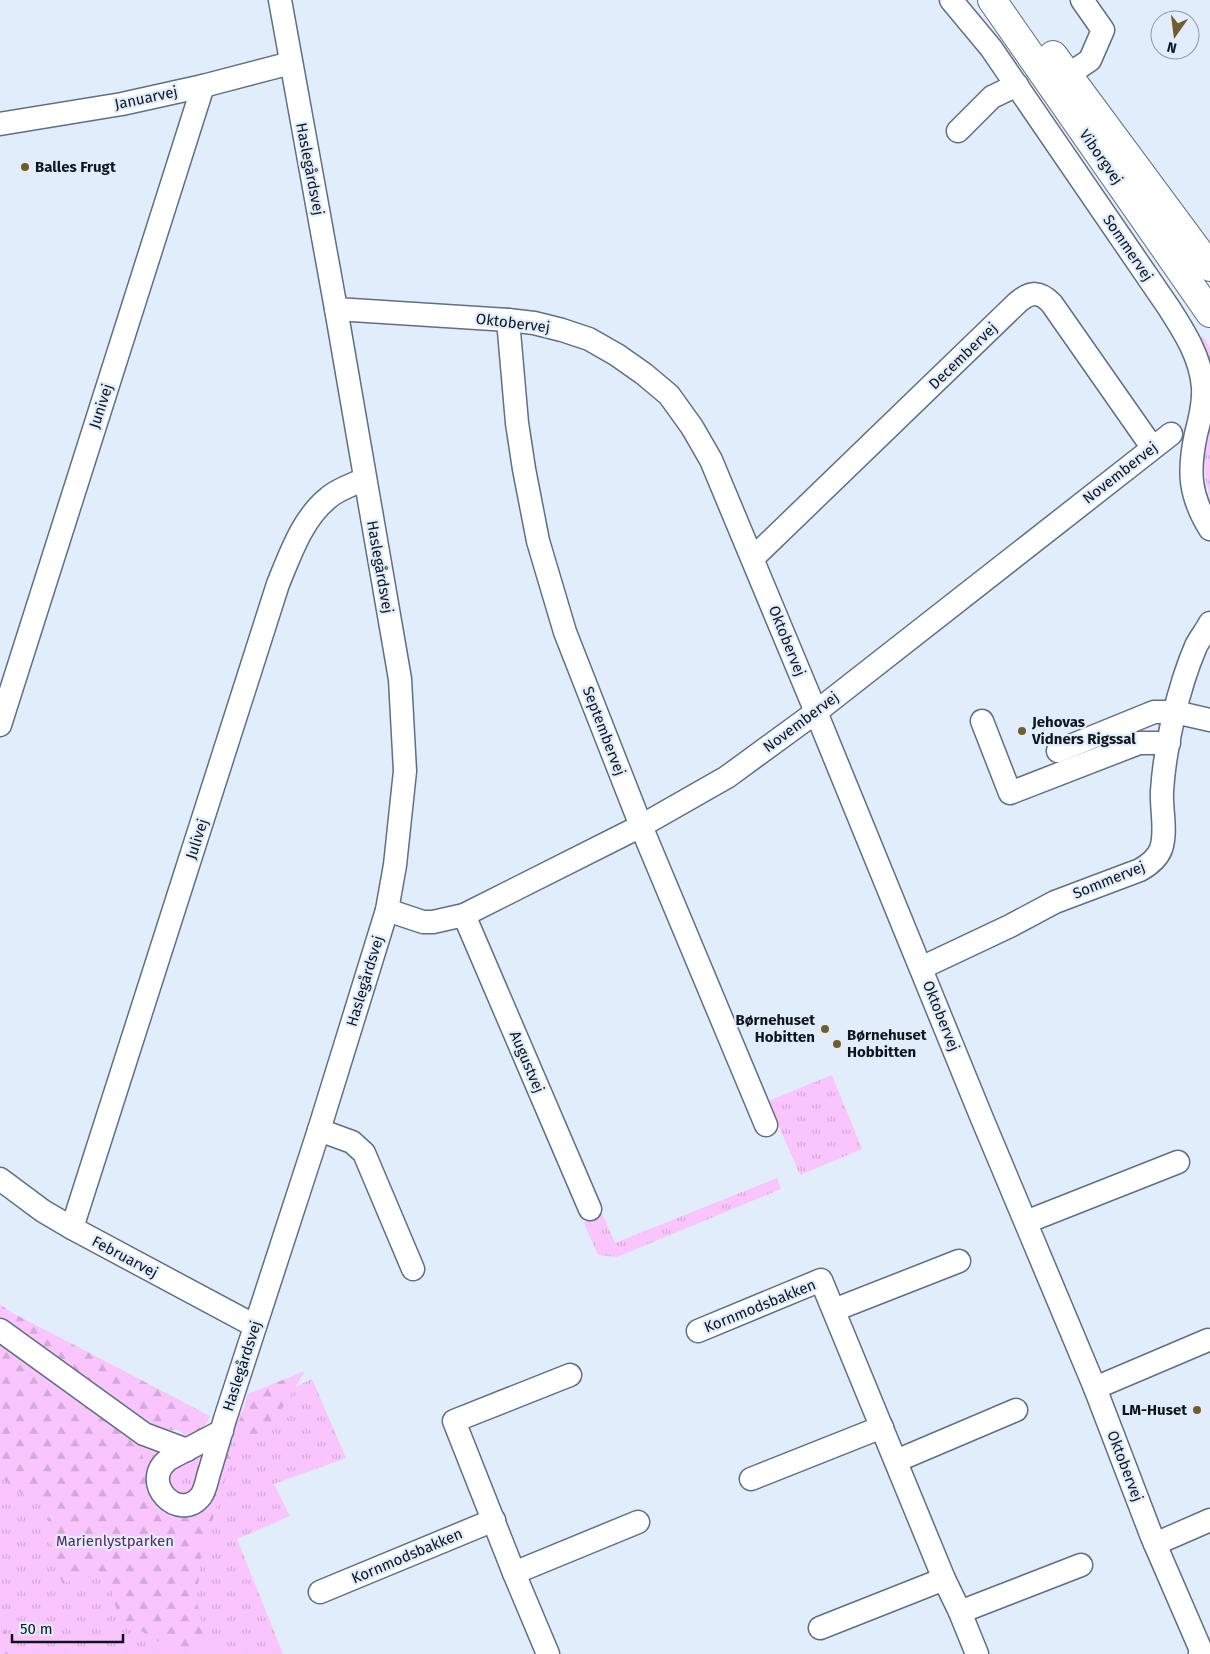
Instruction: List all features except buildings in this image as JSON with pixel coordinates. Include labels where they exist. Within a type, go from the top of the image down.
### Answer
[{"type":"main road","name":"Viborgvej","points":[[992,0],[1210,313]]},
{"type":"main road","name":"Viborgvej","points":[[1014,0],[1210,267]]},
{"type":"street","name":"Haslegårdsvej","points":[[222,1431],[166,1462],[159,1472],[159,1486],[163,1496],[173,1503],[182,1505],[198,1499],[204,1488],[319,1130],[387,910],[395,865],[405,771],[400,679],[280,0]]},
{"type":"street","name":"Sommervej","points":[[951,0],[981,34],[1017,85],[1169,308],[1190,344],[1197,359],[1203,389],[1191,461],[1191,485],[1201,514],[1210,529]]},
{"type":"street","points":[[1068,75],[1090,60],[1102,30],[1082,0]]},
{"type":"street","name":"Januarvej","points":[[0,124],[122,104],[203,86],[291,63]]},
{"type":"street","points":[[958,131],[992,97],[1017,85]]},
{"type":"street","name":"Junivej","points":[[0,725],[203,86]]},
{"type":"street","name":"Decembervej","points":[[753,558],[1017,303],[1030,294],[1043,296],[1052,304],[1152,448]]},
{"type":"street","name":"Oktobervej","points":[[336,309],[534,323],[589,339],[617,355],[669,395],[692,427],[711,460],[753,558],[981,1116],[1095,1388],[1155,1544],[1200,1651]]},
{"type":"street","name":"Septembervej","points":[[508,320],[516,423],[538,541],[565,632],[641,826],[766,1125]]},
{"type":"street","name":"Novembervej","points":[[387,910],[423,922],[464,916],[641,826],[727,777],[816,712],[1172,434]]},
{"type":"street","name":"Julivej","points":[[72,1228],[278,584],[291,551],[317,509],[328,498],[365,479]]},
{"type":"street","name":"Sommervej","points":[[921,968],[1010,926],[1055,902],[1140,870],[1150,865],[1157,857],[1163,837],[1162,793],[1175,712],[1197,646],[1210,623]]},
{"type":"street","points":[[1058,751],[1154,712],[1175,712],[1210,720]]},
{"type":"street","points":[[982,720],[1010,793],[1139,743],[1169,743]]},
{"type":"street","name":"Augustvej","points":[[464,916],[590,1209]]},
{"type":"street","points":[[319,1130],[352,1142],[364,1153],[413,1269]]},
{"type":"street","points":[[1026,1222],[1178,1162]]},
{"type":"street","name":"Februarvej","points":[[0,1178],[44,1211],[72,1228],[255,1326]]},
{"type":"street","points":[[834,1310],[959,1261]]},
{"type":"street","name":"Kornmodsbakken","points":[[698,1331],[821,1280],[944,1579],[977,1654]]},
{"type":"street","points":[[0,1330],[144,1434],[187,1450]]},
{"type":"street","points":[[1095,1388],[1208,1340]]},
{"type":"street","points":[[548,1654],[454,1420],[570,1375]]},
{"type":"street","points":[[896,1461],[1016,1410]]},
{"type":"street","points":[[751,1479],[882,1427]]},
{"type":"street","points":[[144,1434],[159,1472]]},
{"type":"street","name":"Kornmodsbakken","points":[[320,1592],[494,1520]]},
{"type":"street","points":[[1155,1544],[1210,1520]]},
{"type":"street","points":[[514,1573],[638,1522]]},
{"type":"street","points":[[960,1612],[1082,1566]]},
{"type":"street","points":[[820,1628],[944,1579]]},
{"type":"green space","points":[[1203,336],[1210,348],[1210,375],[1198,339]]},
{"type":"green space","points":[[1210,408],[1210,498],[1205,477],[1204,461],[1200,460]]},
{"type":"green space","points":[[832,1075],[862,1149],[800,1175],[768,1101]]},
{"type":"green space","points":[[777,1178],[781,1189],[617,1257],[598,1255],[584,1223],[587,1220],[586,1215],[600,1209],[615,1243]]},
{"type":"green space","points":[[0,1304],[9,1311],[210,1416],[208,1420],[201,1429],[188,1438],[178,1430],[169,1430],[141,1421],[0,1318]]},
{"type":"green space","name":"Marienlystparken","points":[[0,1322],[138,1423],[188,1438],[312,1379],[346,1458],[274,1484],[290,1516],[237,1539],[283,1654],[0,1654]]},
{"type":"green space","points":[[0,1342],[128,1434],[142,1454],[149,1486],[181,1513],[224,1450],[233,1453],[200,1561],[197,1602],[207,1645],[211,1654],[201,1654],[199,1649],[195,1648],[171,1649],[118,1617],[108,1573],[62,1583],[52,1555],[47,1499],[25,1496],[0,1477]]},
{"type":"green space","points":[[305,1371],[266,1435],[258,1440],[248,1440],[235,1435],[248,1394]]},
{"type":"green space","points":[[0,1624],[21,1653],[22,1654],[0,1654]]},
{"type":"place","name":"Balles Frugt","points":[[25,167]]},
{"type":"place","name":"Jehovas Vidners Rigssal","points":[[1022,731]]},
{"type":"place","name":"Børnehuset Hobitten","points":[[825,1029]]},
{"type":"place","name":"Børnehuset Hobbitten","points":[[837,1044]]},
{"type":"place","name":"LM-Huset","points":[[1197,1410]]}]
